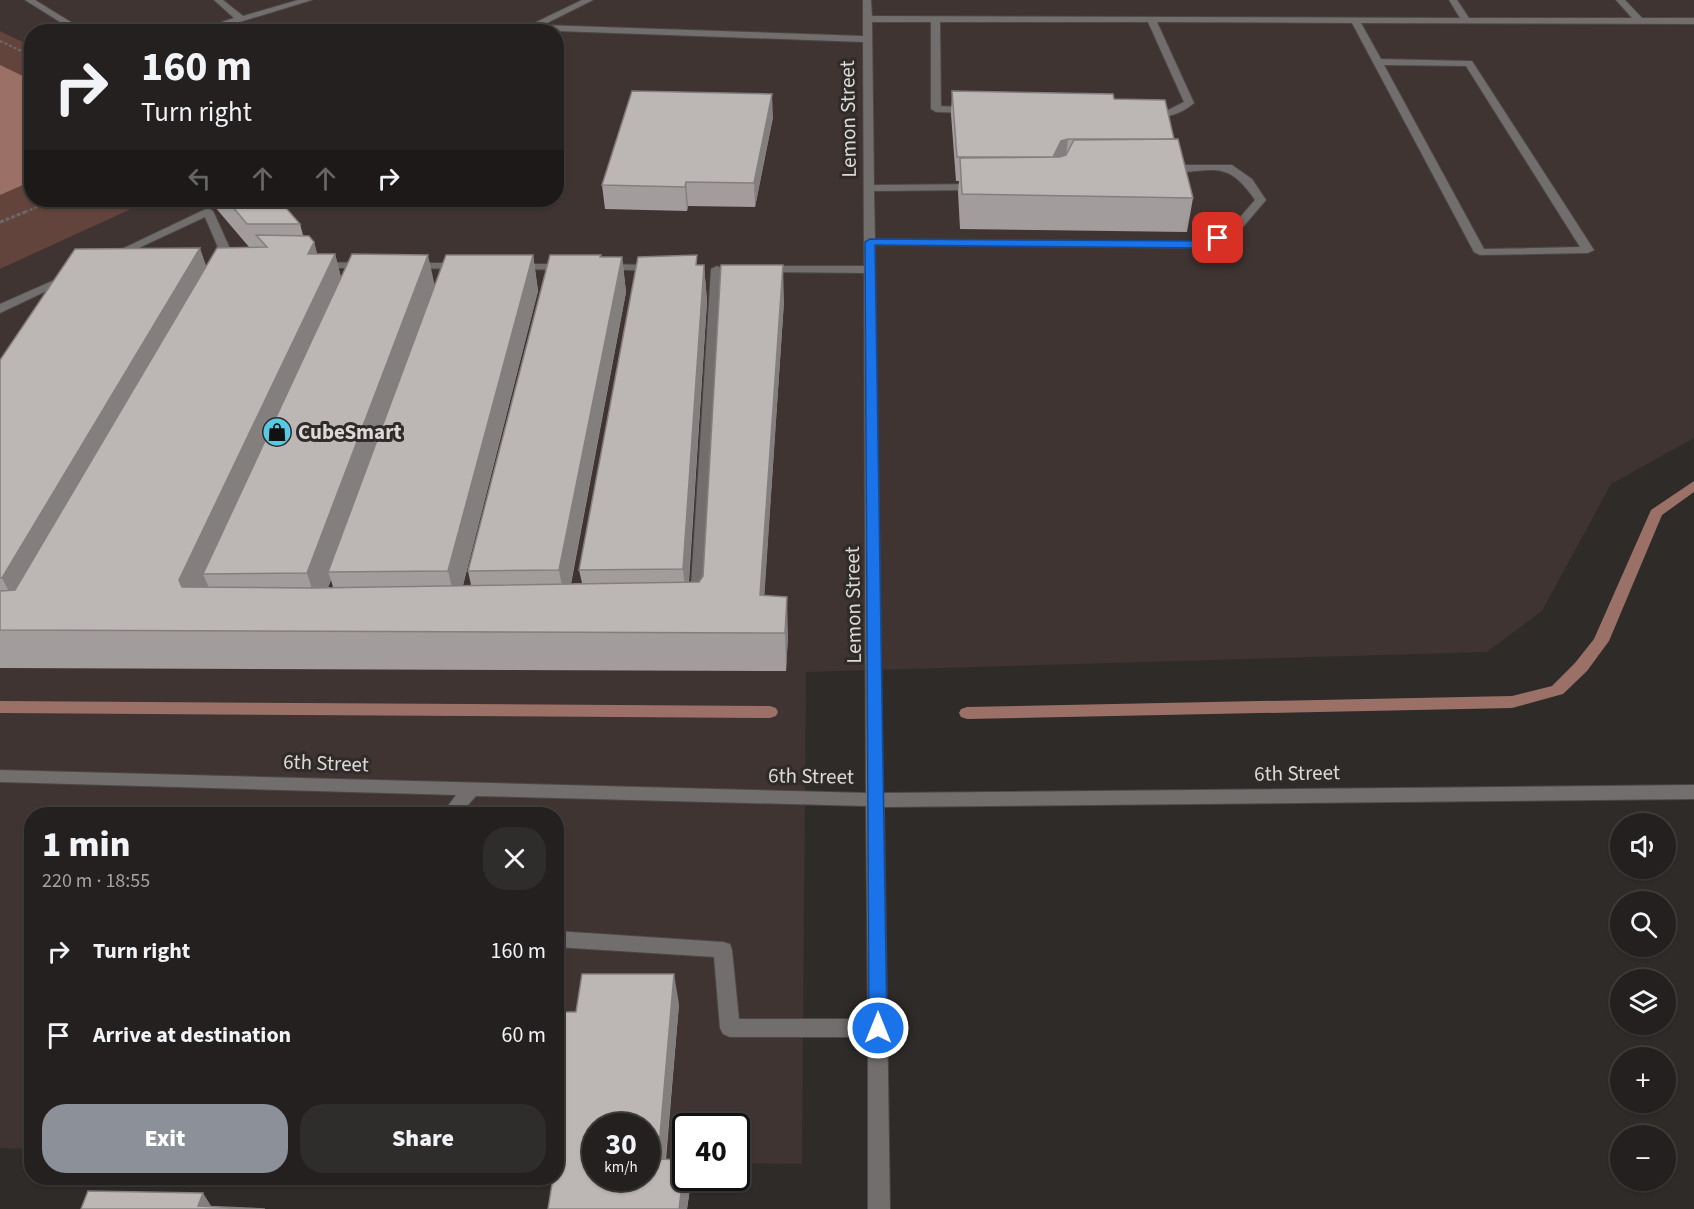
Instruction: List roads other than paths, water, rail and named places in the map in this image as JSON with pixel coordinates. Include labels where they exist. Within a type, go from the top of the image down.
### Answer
[{"type":"street","points":[[29,0],[70,24]]},
{"type":"street","points":[[218,0],[241,19]]},
{"type":"street","points":[[223,24],[308,0]]},
{"type":"street","points":[[537,24],[589,0]]},
{"type":"street","name":"Lemon Street","points":[[867,0],[879,1209]]},
{"type":"street","points":[[1453,0],[1466,20]]},
{"type":"street","points":[[1620,0],[1640,21]]},
{"type":"street","points":[[867,19],[1694,21]]},
{"type":"street","points":[[935,19],[936,109],[983,110]]},
{"type":"street","points":[[1135,112],[1170,113],[1189,103],[1151,20]]},
{"type":"street","points":[[1355,20],[1480,252],[1587,250],[1469,63],[1378,62]]},
{"type":"street","points":[[564,28],[868,39]]},
{"type":"street","points":[[870,242],[1203,244],[1233,232],[1261,200],[1248,181],[1228,167],[1158,168]]},
{"type":"street","points":[[869,188],[984,187]]},
{"type":"street","points":[[101,261],[208,211],[233,268]]},
{"type":"street","points":[[303,265],[365,269]]},
{"type":"street","points":[[397,266],[451,272],[475,266]]},
{"type":"street","points":[[508,267],[551,273],[590,267],[637,273],[672,268]]},
{"type":"street","points":[[696,614],[716,268]]},
{"type":"street","points":[[755,269],[870,270]]},
{"type":"street","points":[[0,309],[80,271]]},
{"type":"street","points":[[45,300],[58,282]]},
{"type":"street","name":"6th Street","points":[[0,777],[876,800],[1694,792]]},
{"type":"street","points":[[456,807],[472,789]]},
{"type":"street","points":[[564,940],[723,950],[730,1028],[878,1028]]},
{"type":"waterway","points":[[967,713],[1512,702],[1557,690],[1581,667],[1601,641],[1656,513],[1694,485]]},
{"type":"waterway","points":[[0,707],[770,712]]},
{"type":"place","name":"CubeSmart","points":[[277,432]]}]
